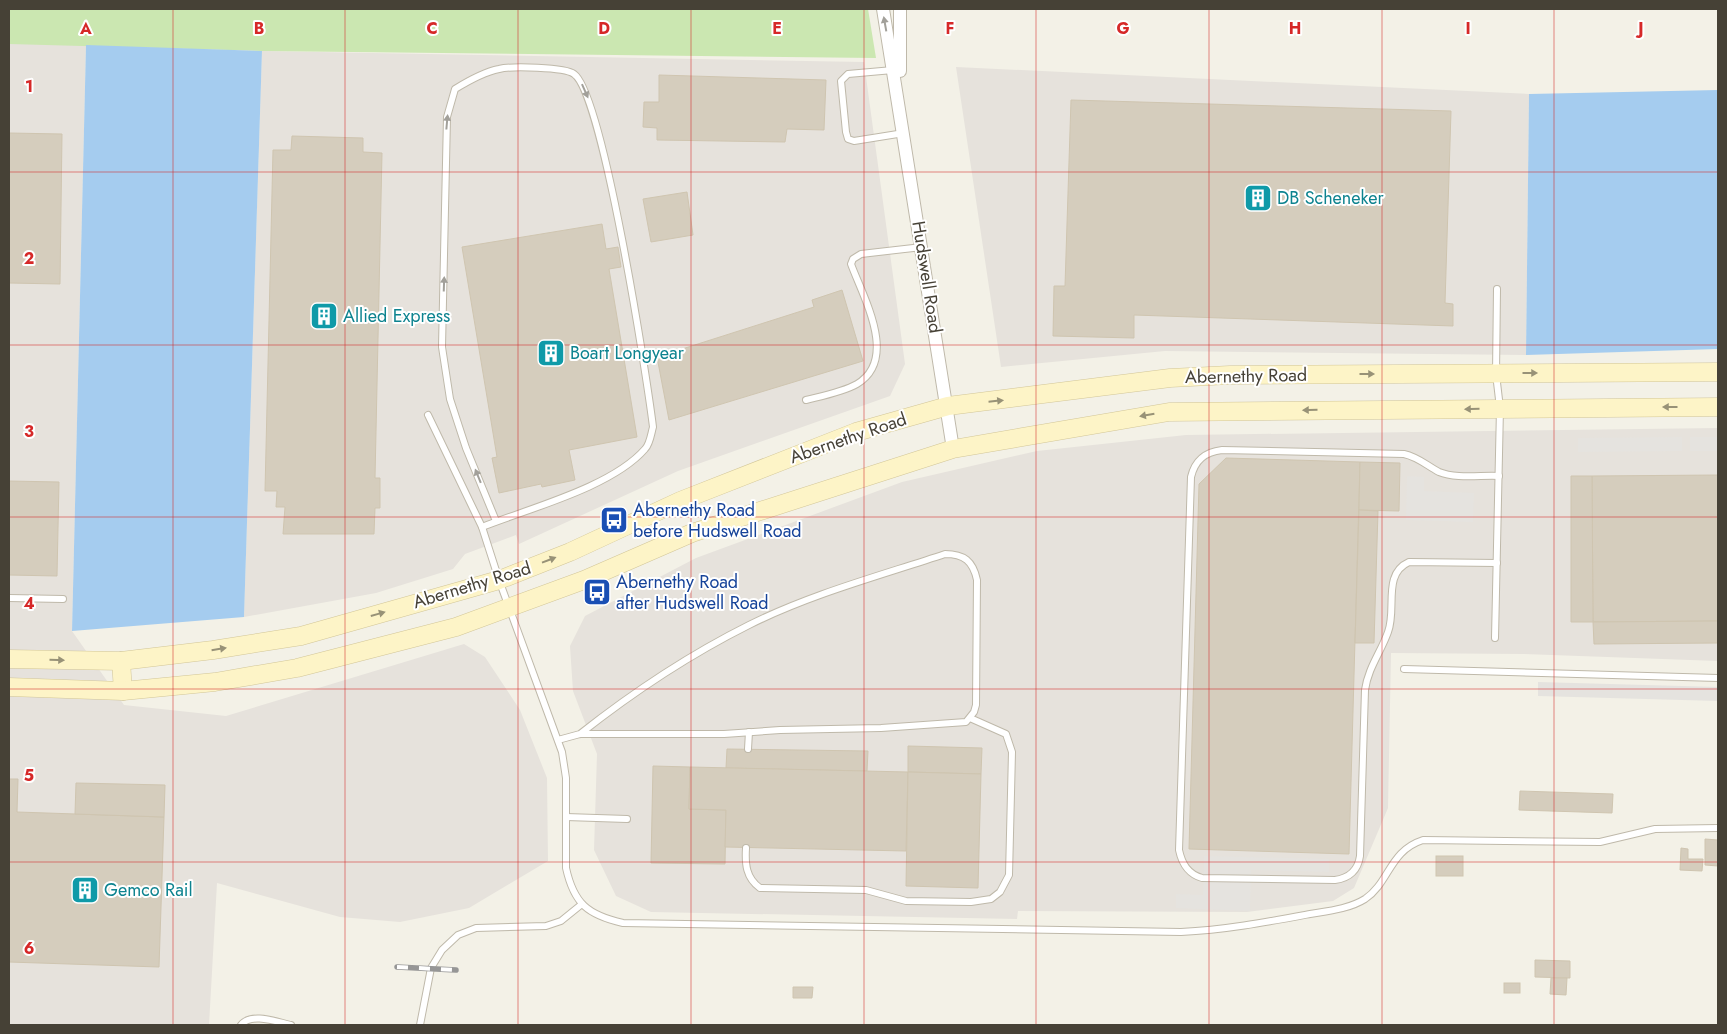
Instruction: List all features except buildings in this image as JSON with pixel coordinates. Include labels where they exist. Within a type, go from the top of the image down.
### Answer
[{"type":"main road","name":"Abernethy Road","points":[[9,659],[121,661],[213,650],[300,636],[499,580],[570,552],[680,501],[856,432],[948,406],[1170,378],[1230,375],[1718,372]]},
{"type":"main road","name":"Abernethy Road","points":[[9,687],[123,691],[214,682],[297,668],[456,627],[584,580],[692,533],[953,449],[1169,412],[1718,407]]},
{"type":"main road","points":[[121,661],[123,691]]},
{"type":"street","name":"Hudswell Road","points":[[883,9],[948,406],[953,449]]},
{"type":"street","name":"Hudswell Road","points":[[899,106],[900,9]]},
{"type":"lane","points":[[482,527],[579,490],[622,470],[647,448],[653,428],[618,223],[598,133],[586,92],[576,74],[565,69],[500,68],[469,80],[455,89],[447,117],[442,347],[450,399],[466,448],[496,521]]},
{"type":"lane","points":[[893,70],[844,76],[841,81],[846,132],[848,139],[854,141],[904,133]]},
{"type":"lane","points":[[806,400],[858,384],[869,373],[877,359],[878,342],[873,322],[851,264],[853,259],[861,254],[922,247]]},
{"type":"lane","points":[[1495,638],[1500,408],[1496,374],[1497,289]]},
{"type":"lane","points":[[428,415],[482,527],[499,580],[558,740],[565,765],[566,868],[569,882],[582,904],[597,915],[623,923],[1181,932],[1210,930],[1247,926],[1342,908],[1360,902],[1373,892],[1406,847],[1423,840],[1600,842],[1656,829],[1718,828]]},
{"type":"lane","points":[[1497,563],[1409,562],[1402,565],[1394,575],[1390,626],[1369,673],[1365,690],[1360,856],[1359,863],[1350,875],[1335,880],[1231,879],[1202,878],[1190,873],[1181,858],[1179,850],[1191,477],[1193,467],[1206,454],[1222,450],[1404,454],[1416,456],[1440,472],[1453,475],[1499,476]]},
{"type":"lane","points":[[558,740],[580,734],[748,732],[949,725],[966,722],[976,705],[977,580],[970,561],[956,554],[945,554],[827,593],[748,625],[644,687],[580,734]]},
{"type":"lane","points":[[9,598],[63,599]]},
{"type":"lane","points":[[1404,669],[1718,678]]},
{"type":"lane","points":[[746,848],[746,869],[750,878],[760,888],[866,890],[906,901],[970,902],[991,898],[1000,892],[1009,874],[1012,752],[1006,734],[970,718]]},
{"type":"lane","points":[[748,732],[748,749]]},
{"type":"lane","points":[[566,817],[627,818]]},
{"type":"lane","points":[[420,1025],[431,968],[442,950],[458,935],[476,928],[546,926],[561,921],[582,904]]},
{"type":"lane","points":[[241,1025],[246,1020],[255,1018],[291,1025]]},
{"type":"shaded area","points":[[9,43],[86,45],[72,631],[124,705],[226,716],[464,644],[485,657],[520,710],[547,778],[548,861],[469,908],[400,922],[340,917],[217,883],[209,1025],[9,1025]]},
{"type":"shaded area","points":[[262,51],[864,62],[905,364],[890,396],[678,471],[519,544],[516,535],[465,554],[453,569],[376,593],[244,617]]},
{"type":"shaded area","points":[[956,67],[1529,94],[1526,355],[1165,351],[1001,367]]},
{"type":"shaded area","points":[[1718,428],[1718,661],[1523,654],[1391,653],[1388,808],[1354,888],[1333,901],[1247,912],[1018,911],[1017,919],[651,912],[616,896],[594,850],[597,754],[573,691],[570,646],[585,616],[696,558],[902,482],[1037,451],[1186,435]]},
{"type":"shaded area","points":[[1682,437],[1682,451],[1578,452],[1578,438]]},
{"type":"shaded area","points":[[1690,437],[1718,437],[1718,451],[1690,451]]},
{"type":"shaded area","points":[[1407,476],[1424,477],[1424,491],[1474,493],[1473,522],[1406,520]]},
{"type":"shaded area","points":[[1538,682],[1718,687],[1718,701],[1538,696]]},
{"type":"shaded area","points":[[1204,856],[1329,859],[1329,872],[1251,870],[1250,911],[1176,908],[1176,894],[1203,895]]},
{"type":"green space","points":[[9,9],[868,9],[876,58],[262,51],[9,44]]},
{"type":"water","points":[[86,45],[262,51],[244,617],[72,631]]},
{"type":"water","points":[[1718,90],[1718,349],[1526,355],[1529,94]]},
{"type":"railway","points":[[397,967],[456,970]]},
{"type":"place","name":"DB Scheneker","points":[[1258,198]]},
{"type":"place","name":"Allied Express","points":[[324,316]]},
{"type":"place","name":"Boart Longyear","points":[[551,353]]},
{"type":"place","name":"Abernethy Road before Hudswell Road","points":[[614,520]]},
{"type":"place","name":"Abernethy Road after Hudswell Road","points":[[597,592]]},
{"type":"place","name":"Gemco Rail","points":[[85,890]]}]
